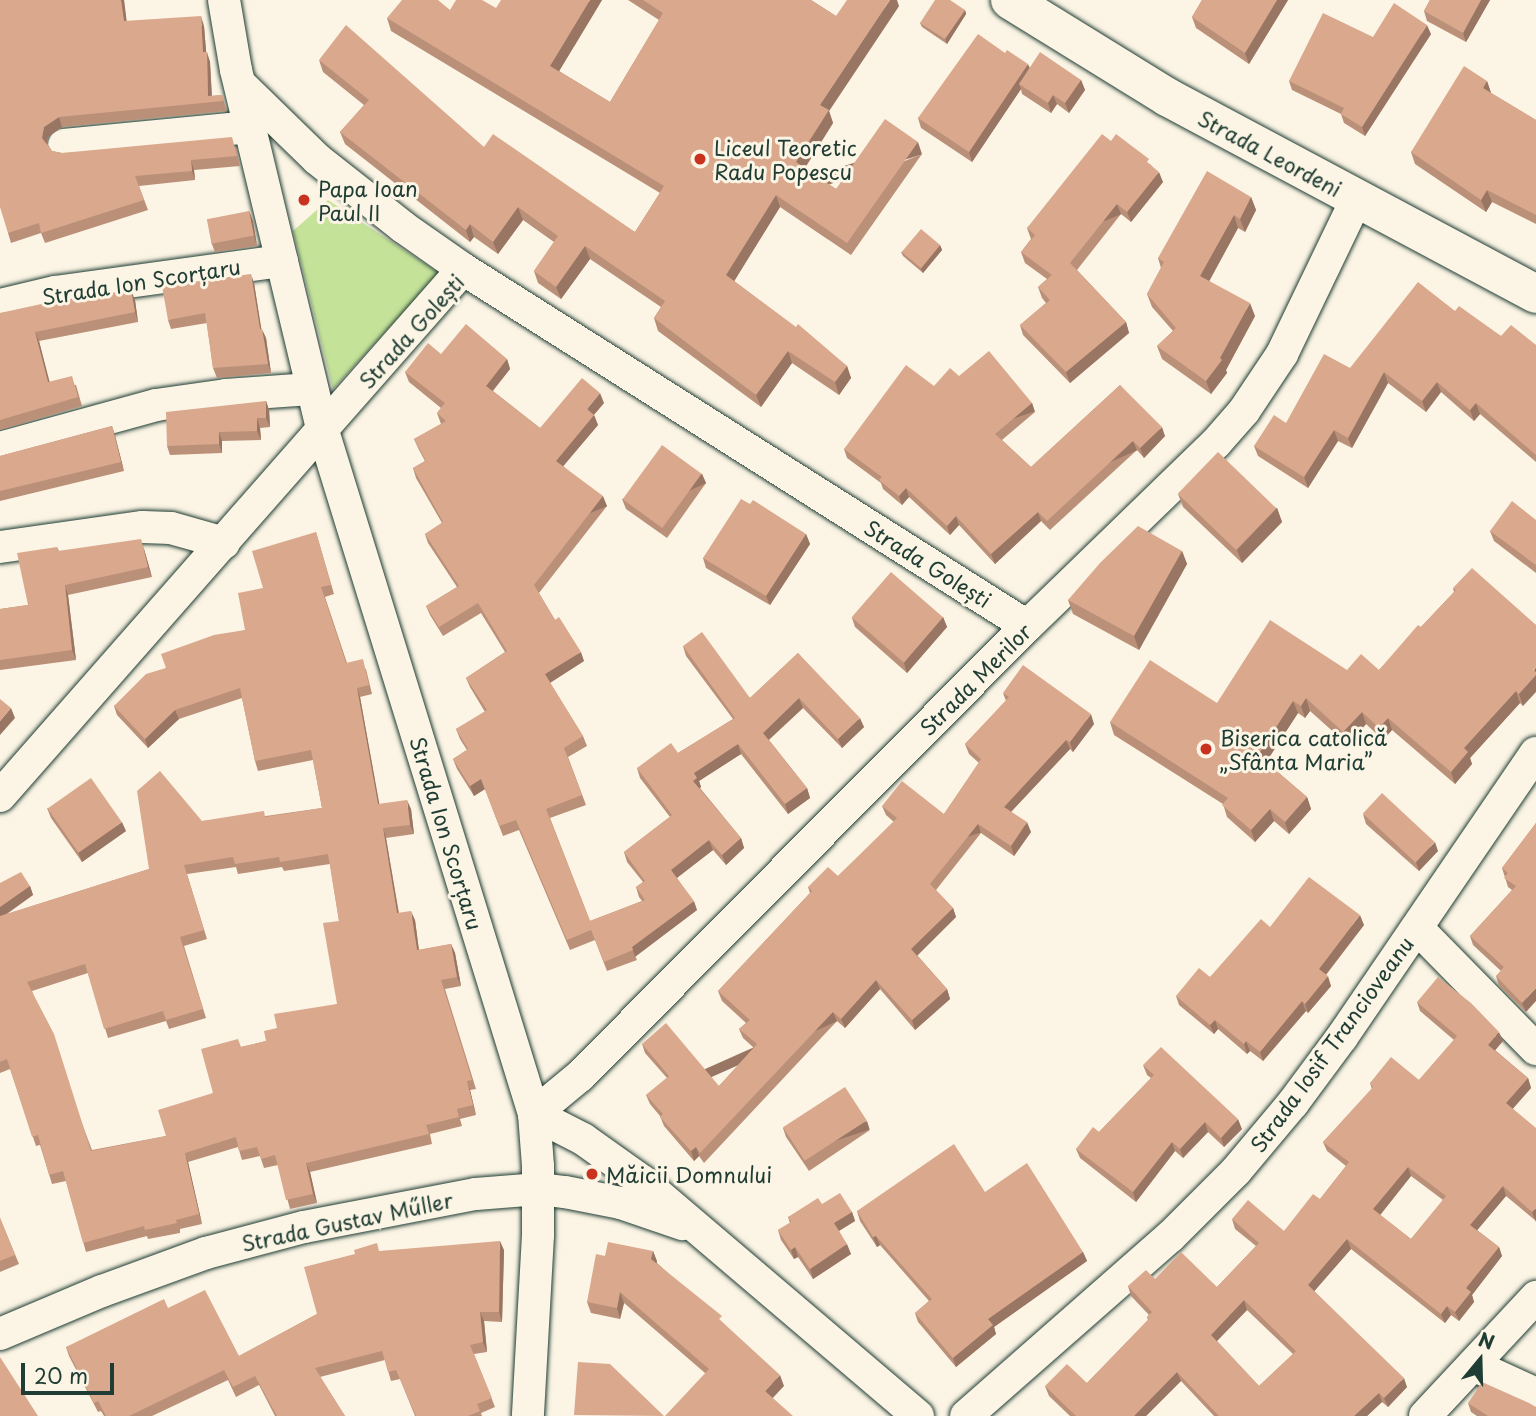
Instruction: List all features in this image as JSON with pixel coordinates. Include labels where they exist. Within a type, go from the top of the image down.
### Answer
[{"type":"main road","name":"Strada Leordeni","points":[[1010,0],[1167,97],[1536,294]]},
{"type":"street","name":"Strada Ion Scorțaru","points":[[224,0],[240,84],[311,389],[534,1114],[539,1189],[527,1416]]},
{"type":"street","points":[[240,84],[317,159],[403,227],[463,269]]},
{"type":"street","points":[[64,145],[250,127]]},
{"type":"street","name":"Strada Merilor","points":[[534,1114],[580,1076],[702,956],[1027,626],[1190,468],[1244,411],[1282,354],[1356,200]]},
{"type":"street","name":"Strada Ion Scorțaru","points":[[0,305],[67,290],[282,261]]},
{"type":"street","name":"Strada Golești","points":[[0,796],[463,269],[1027,626]]},
{"type":"street","points":[[0,448],[156,405],[226,395],[311,389]]},
{"type":"street","points":[[0,547],[143,527],[171,528],[224,543]]},
{"type":"street","name":"Strada Iosif Trancioveanu","points":[[966,1416],[1170,1237],[1236,1171],[1301,1092],[1536,753]]},
{"type":"street","points":[[1417,928],[1536,1049]]},
{"type":"street","name":"Strada Gustav Műller","points":[[534,1114],[613,1158],[704,1232],[918,1416]]},
{"type":"street","name":"Strada Gustav Műller","points":[[0,1335],[102,1290],[218,1250],[304,1227],[476,1194],[539,1189],[621,1203],[704,1232]]},
{"type":"street","points":[[1425,1416],[1536,1297]]},
{"type":"street","points":[[1473,1365],[1536,1394]]},
{"type":"green space","points":[[328,200],[439,273],[333,389],[293,231]]},
{"type":"building","points":[[0,0],[121,0],[124,21],[201,16],[203,52],[207,52],[208,96],[222,95],[223,101],[59,117],[44,127],[42,138],[52,151],[62,153],[232,137],[237,156],[191,160],[192,171],[135,176],[144,200],[41,233],[39,223],[8,233],[0,207]]},
{"type":"building","points":[[402,0],[438,0],[450,10],[456,0],[482,0],[496,8],[501,0],[590,0],[550,66],[610,102],[663,13],[643,0],[811,0],[836,16],[847,0],[890,0],[820,105],[829,110],[796,162],[836,189],[885,119],[918,142],[847,243],[776,195],[726,275],[796,327],[798,324],[847,366],[835,382],[788,351],[756,395],[654,318],[665,301],[585,246],[556,287],[534,271],[558,236],[518,207],[493,242],[470,224],[466,230],[340,132],[369,100],[319,60],[346,25],[484,147],[493,134],[635,232],[664,186],[387,18]]},
{"type":"building","points":[[935,0],[950,0],[965,10],[945,39],[920,23]]},
{"type":"building","points":[[1202,0],[1277,0],[1245,53],[1192,17]]},
{"type":"building","points":[[1430,0],[1481,0],[1463,33],[1424,11]]},
{"type":"building","points":[[1394,3],[1427,25],[1362,127],[1341,114],[1344,108],[1289,81],[1323,13],[1373,37]]},
{"type":"building","points":[[978,34],[1005,53],[1007,50],[1028,64],[969,152],[918,118]]},
{"type":"building","points":[[1040,52],[1081,80],[1065,103],[1053,95],[1048,103],[1019,84]]},
{"type":"building","points":[[1464,66],[1487,81],[1483,88],[1536,120],[1536,215],[1487,190],[1481,200],[1411,152]]},
{"type":"building","points":[[1102,134],[1111,141],[1116,134],[1149,159],[1147,162],[1159,172],[1127,212],[1117,204],[1070,263],[1126,322],[1066,372],[1020,325],[1050,300],[1038,287],[1052,275],[1021,252],[1035,235],[1027,228]]},
{"type":"building","points":[[1207,171],[1251,197],[1240,219],[1234,215],[1200,276],[1250,303],[1220,358],[1222,360],[1206,381],[1157,346],[1176,328],[1147,294],[1164,262],[1158,258]]},
{"type":"building","points":[[249,211],[254,236],[212,244],[207,219]]},
{"type":"building","points":[[921,229],[940,245],[921,268],[902,252]]},
{"type":"building","points":[[251,274],[268,364],[213,368],[205,313],[168,320],[162,286]]},
{"type":"building","points":[[1418,282],[1455,311],[1459,306],[1501,336],[1511,325],[1536,345],[1536,455],[1476,403],[1470,410],[1437,382],[1422,401],[1384,372],[1348,438],[1334,430],[1304,477],[1254,446],[1274,415],[1286,423],[1324,354],[1350,368]]},
{"type":"building","points":[[131,290],[135,312],[35,332],[48,382],[72,376],[78,397],[0,420],[0,313],[55,301]]},
{"type":"building","points":[[466,324],[507,359],[486,386],[540,428],[582,378],[600,393],[587,409],[594,415],[556,461],[603,496],[534,585],[555,620],[559,617],[581,652],[545,674],[583,736],[564,748],[582,795],[546,809],[590,921],[645,900],[636,887],[645,881],[624,852],[672,815],[637,768],[671,743],[678,753],[735,718],[683,646],[702,632],[750,698],[798,653],[860,718],[838,739],[799,698],[763,733],[807,788],[785,804],[738,744],[694,773],[697,778],[693,781],[741,838],[722,855],[709,840],[671,870],[694,901],[632,947],[633,950],[604,962],[591,930],[567,940],[516,820],[499,826],[481,779],[470,786],[453,759],[468,749],[456,729],[487,710],[466,678],[507,651],[478,603],[439,627],[426,606],[459,586],[425,534],[443,522],[413,468],[426,461],[414,439],[446,421],[437,413],[445,403],[405,372],[428,343],[441,354]]},
{"type":"building","points":[[989,351],[1032,403],[995,434],[1031,467],[1120,385],[1162,427],[1140,448],[1133,441],[1047,521],[1038,512],[991,554],[956,516],[947,526],[906,488],[899,496],[879,480],[882,477],[844,449],[906,365],[934,386],[950,368],[959,376]]},
{"type":"building","points":[[266,401],[266,418],[257,418],[257,431],[219,432],[219,444],[167,446],[166,412]]},
{"type":"building","points":[[112,426],[121,462],[0,491],[0,456]]},
{"type":"building","points":[[662,445],[702,474],[662,528],[623,499]]},
{"type":"building","points":[[1218,452],[1276,508],[1236,550],[1178,494]]},
{"type":"building","points":[[741,499],[750,504],[753,500],[806,534],[766,596],[703,558]]},
{"type":"building","points":[[1512,501],[1536,520],[1536,565],[1490,531]]},
{"type":"building","points":[[1138,526],[1182,551],[1134,636],[1068,600],[1100,563]]},
{"type":"building","points":[[316,532],[331,585],[321,587],[346,663],[363,659],[369,685],[357,688],[378,804],[407,800],[410,825],[383,828],[397,913],[411,911],[417,950],[451,944],[457,977],[441,980],[472,1080],[467,1081],[473,1105],[457,1109],[459,1117],[426,1125],[429,1134],[306,1163],[313,1194],[286,1200],[275,1155],[261,1159],[257,1147],[239,1151],[236,1137],[185,1153],[199,1214],[176,1220],[177,1223],[145,1230],[144,1226],[83,1243],[63,1171],[49,1175],[38,1135],[32,1137],[7,1059],[0,1062],[0,916],[149,869],[137,791],[160,771],[202,821],[264,811],[265,817],[322,808],[311,750],[255,761],[240,688],[175,710],[145,739],[114,706],[146,674],[166,668],[161,654],[214,635],[245,630],[238,593],[263,588],[252,551]],"holes":[[[328,854],[339,921],[323,923],[337,1004],[274,1014],[277,1028],[264,1031],[266,1041],[241,1047],[238,1039],[201,1049],[213,1093],[158,1110],[166,1136],[91,1151],[54,1034],[27,982],[85,964],[104,1029],[163,1011],[166,1020],[203,1009],[180,937],[204,930],[184,865],[233,857],[235,864],[279,857],[280,862]]]},
{"type":"building","points":[[141,539],[148,567],[65,585],[72,650],[0,660],[0,609],[28,605],[17,553],[57,547],[58,551]]},
{"type":"building","points":[[1472,568],[1536,625],[1536,667],[1533,670],[1536,675],[1519,694],[1516,691],[1464,748],[1468,752],[1451,772],[1388,718],[1379,728],[1362,712],[1343,732],[1306,698],[1301,706],[1293,701],[1258,755],[1307,797],[1285,822],[1270,809],[1251,830],[1222,805],[1228,798],[1110,722],[1150,660],[1217,703],[1270,620],[1347,670],[1361,654],[1379,670],[1418,625],[1421,627],[1456,590],[1453,588]]},
{"type":"building","points":[[891,572],[943,617],[904,663],[852,617]]},
{"type":"building","points":[[1023,665],[1091,714],[1070,742],[1066,740],[1004,807],[1027,822],[1011,846],[978,824],[930,884],[953,908],[911,949],[947,989],[912,1020],[876,980],[841,1019],[833,1012],[700,1153],[696,1147],[691,1151],[660,1117],[663,1114],[646,1095],[669,1076],[642,1044],[666,1023],[719,1086],[757,1044],[739,1029],[750,1020],[718,991],[812,891],[808,887],[828,867],[838,876],[897,818],[882,806],[902,781],[944,814],[981,759],[965,744],[1009,697],[1003,693]]},
{"type":"building","points":[[0,699],[11,708],[0,721]]},
{"type":"building","points":[[91,778],[122,822],[79,853],[48,808]]},
{"type":"building","points":[[1382,793],[1435,842],[1416,863],[1363,813]]},
{"type":"building","points":[[1536,823],[1536,988],[1522,1003],[1496,976],[1504,967],[1470,936],[1516,886],[1504,878],[1508,873],[1502,868]]},
{"type":"building","points":[[21,872],[30,886],[0,907],[0,883]]},
{"type":"building","points":[[1309,877],[1360,915],[1319,969],[1328,976],[1305,1004],[1302,1001],[1260,1052],[1246,1041],[1244,1044],[1215,1020],[1210,1025],[1176,996],[1199,968],[1210,977],[1261,919],[1270,927]]},
{"type":"building","points":[[1438,977],[1471,1003],[1499,1032],[1488,1045],[1528,1078],[1506,1103],[1536,1128],[1536,1208],[1532,1212],[1503,1186],[1470,1225],[1499,1247],[1466,1288],[1471,1292],[1455,1312],[1447,1306],[1441,1314],[1347,1239],[1308,1285],[1404,1378],[1384,1398],[1379,1393],[1354,1416],[1219,1416],[1177,1372],[1134,1416],[1076,1416],[1045,1386],[1067,1364],[1087,1383],[1149,1319],[1147,1317],[1152,1312],[1128,1286],[1146,1270],[1155,1279],[1181,1252],[1217,1287],[1259,1243],[1232,1219],[1248,1200],[1284,1231],[1313,1194],[1320,1199],[1349,1162],[1323,1142],[1373,1087],[1370,1083],[1391,1057],[1419,1080],[1457,1036],[1417,1002]],"holes":[[[1408,1167],[1446,1196],[1411,1239],[1373,1209]],[[1244,1300],[1296,1351],[1259,1386],[1211,1335]]]},
{"type":"building","points":[[1161,1047],[1238,1119],[1221,1138],[1205,1122],[1180,1149],[1172,1142],[1133,1192],[1076,1149],[1093,1127],[1099,1132],[1154,1075],[1143,1065]]},
{"type":"building","points":[[845,1087],[867,1121],[805,1161],[783,1127]]},
{"type":"building","points":[[954,1144],[985,1192],[1027,1163],[1083,1252],[988,1319],[993,1325],[953,1358],[915,1313],[932,1299],[876,1236],[873,1237],[857,1211]]},
{"type":"building","points":[[840,1193],[852,1212],[834,1223],[847,1244],[810,1269],[795,1247],[791,1250],[778,1230],[791,1222],[788,1217],[818,1198],[822,1204]]},
{"type":"building","points":[[0,1218],[15,1255],[0,1261]]},
{"type":"building","points":[[500,1241],[499,1312],[480,1312],[483,1342],[470,1345],[492,1398],[477,1404],[480,1411],[468,1416],[416,1416],[396,1370],[388,1372],[382,1351],[315,1368],[345,1416],[277,1416],[255,1376],[233,1387],[224,1370],[129,1416],[106,1416],[98,1401],[94,1403],[66,1347],[164,1299],[168,1308],[205,1290],[239,1356],[317,1314],[304,1267],[355,1254],[354,1250],[377,1243],[379,1251]]},
{"type":"building","points":[[608,1242],[653,1251],[651,1259],[722,1316],[719,1319],[780,1375],[765,1391],[793,1416],[665,1416],[709,1369],[620,1292],[617,1308],[587,1302],[596,1254],[605,1256]]},
{"type":"building","points":[[0,1357],[38,1416],[0,1416]]},
{"type":"building","points":[[578,1362],[610,1364],[664,1416],[574,1415]]},
{"type":"building","points":[[1482,1382],[1536,1407],[1536,1416],[1488,1416],[1468,1403]]},
{"type":"place","name":"Liceul Teoretic Radu Popescu","points":[[700,159]]},
{"type":"place","name":"Papa Ioan Paul II","points":[[304,200]]},
{"type":"place","name":"Biserica catolică „Sfânta Maria”","points":[[1206,749]]},
{"type":"place","name":"Măicii Domnului","points":[[592,1174]]}]
